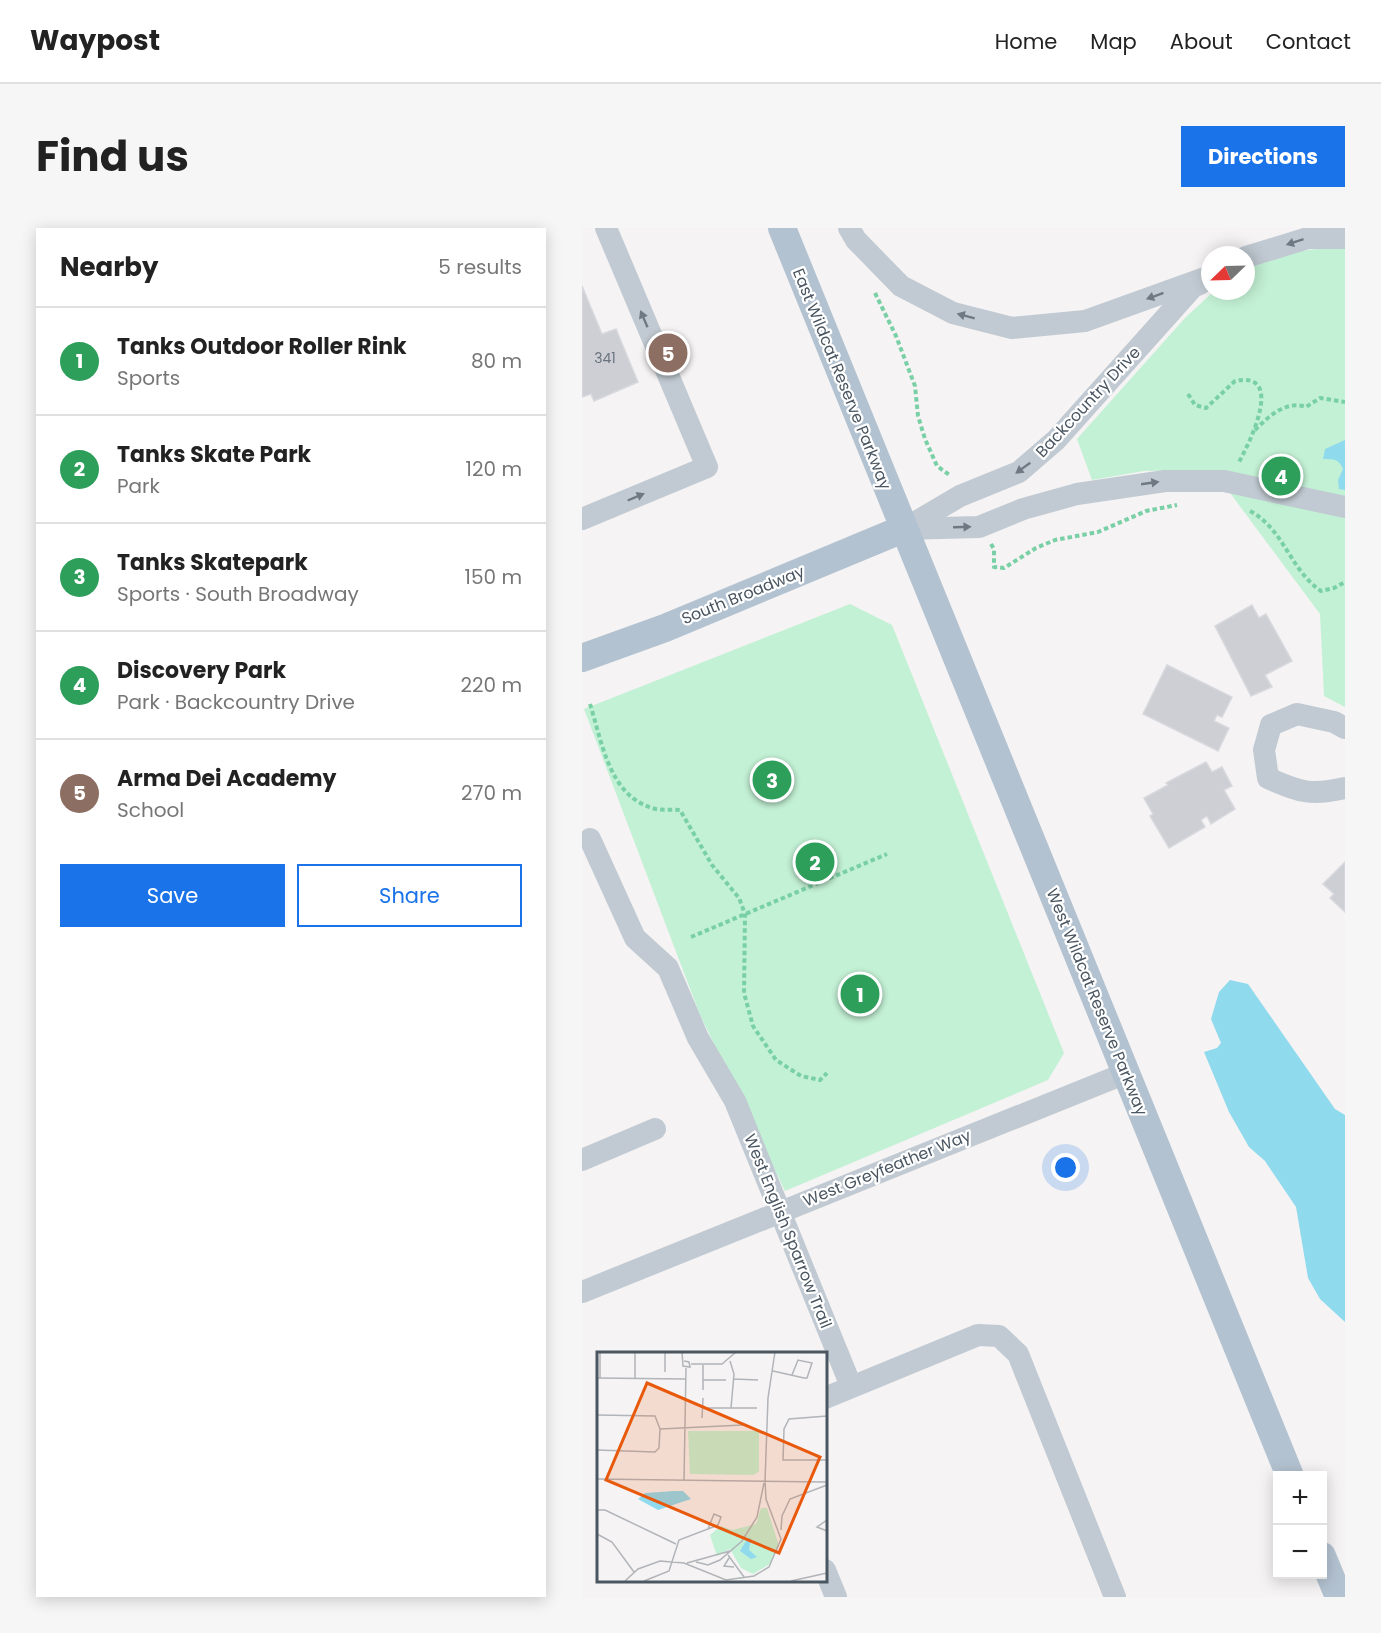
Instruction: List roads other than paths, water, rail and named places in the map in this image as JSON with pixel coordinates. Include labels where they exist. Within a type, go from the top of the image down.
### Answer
[{"type":"main road","name":"East Wildcat Reserve Parkway","points":[[782,228],[903,529]]},
{"type":"main road","name":"South Broadway","points":[[582,657],[665,628],[903,529]]},
{"type":"main road","name":"West Wildcat Reserve Parkway","points":[[903,529],[1288,1471]]},
{"type":"main road","points":[[1327,1566],[1339,1597]]},
{"type":"street","points":[[582,519],[707,467],[606,228]]},
{"type":"street","name":"Backcountry Drive","points":[[849,228],[856,240],[901,286],[953,313],[1012,328],[1085,321],[1201,280]]},
{"type":"street","points":[[1255,254],[1308,238],[1345,238]]},
{"type":"street","name":"Backcountry Drive","points":[[903,529],[960,496],[1019,472],[1056,440],[1193,287],[1201,282]]},
{"type":"street","points":[[903,529],[979,527],[1023,509],[1077,494],[1165,481],[1224,481],[1345,507]]},
{"type":"street","points":[[1345,728],[1334,722],[1297,714],[1271,725],[1264,750],[1268,778],[1293,790],[1319,794],[1345,788]]},
{"type":"street","name":"West English Sparrow Trail","points":[[590,839],[635,938],[668,968],[698,1038],[735,1101],[851,1386]]},
{"type":"street","name":"West Greyfeather Way","points":[[582,1292],[1126,1073]]},
{"type":"street","points":[[584,1155],[655,1130]]},
{"type":"street","points":[[826,1398],[978,1335],[999,1336],[1018,1354],[1115,1597]]},
{"type":"street","points":[[826,1572],[836,1597]]},
{"type":"water","points":[[1345,440],[1345,490],[1339,489],[1338,480],[1343,469],[1340,463],[1323,459],[1325,449]]},
{"type":"water","points":[[1230,980],[1248,984],[1335,1109],[1345,1115],[1345,1322],[1320,1299],[1308,1278],[1296,1207],[1265,1161],[1249,1147],[1229,1112],[1204,1052],[1217,1048],[1221,1043],[1211,1019],[1219,992]]},
{"type":"place","name":"Arma Dei Academy","points":[[668,353]]},
{"type":"place","name":"Discovery Park","points":[[1281,476]]},
{"type":"place","name":"Tanks Skatepark","points":[[772,780]]},
{"type":"place","name":"Tanks Skate Park","points":[[815,862]]},
{"type":"place","name":"Tanks Outdoor Roller Rink","points":[[860,994]]}]
